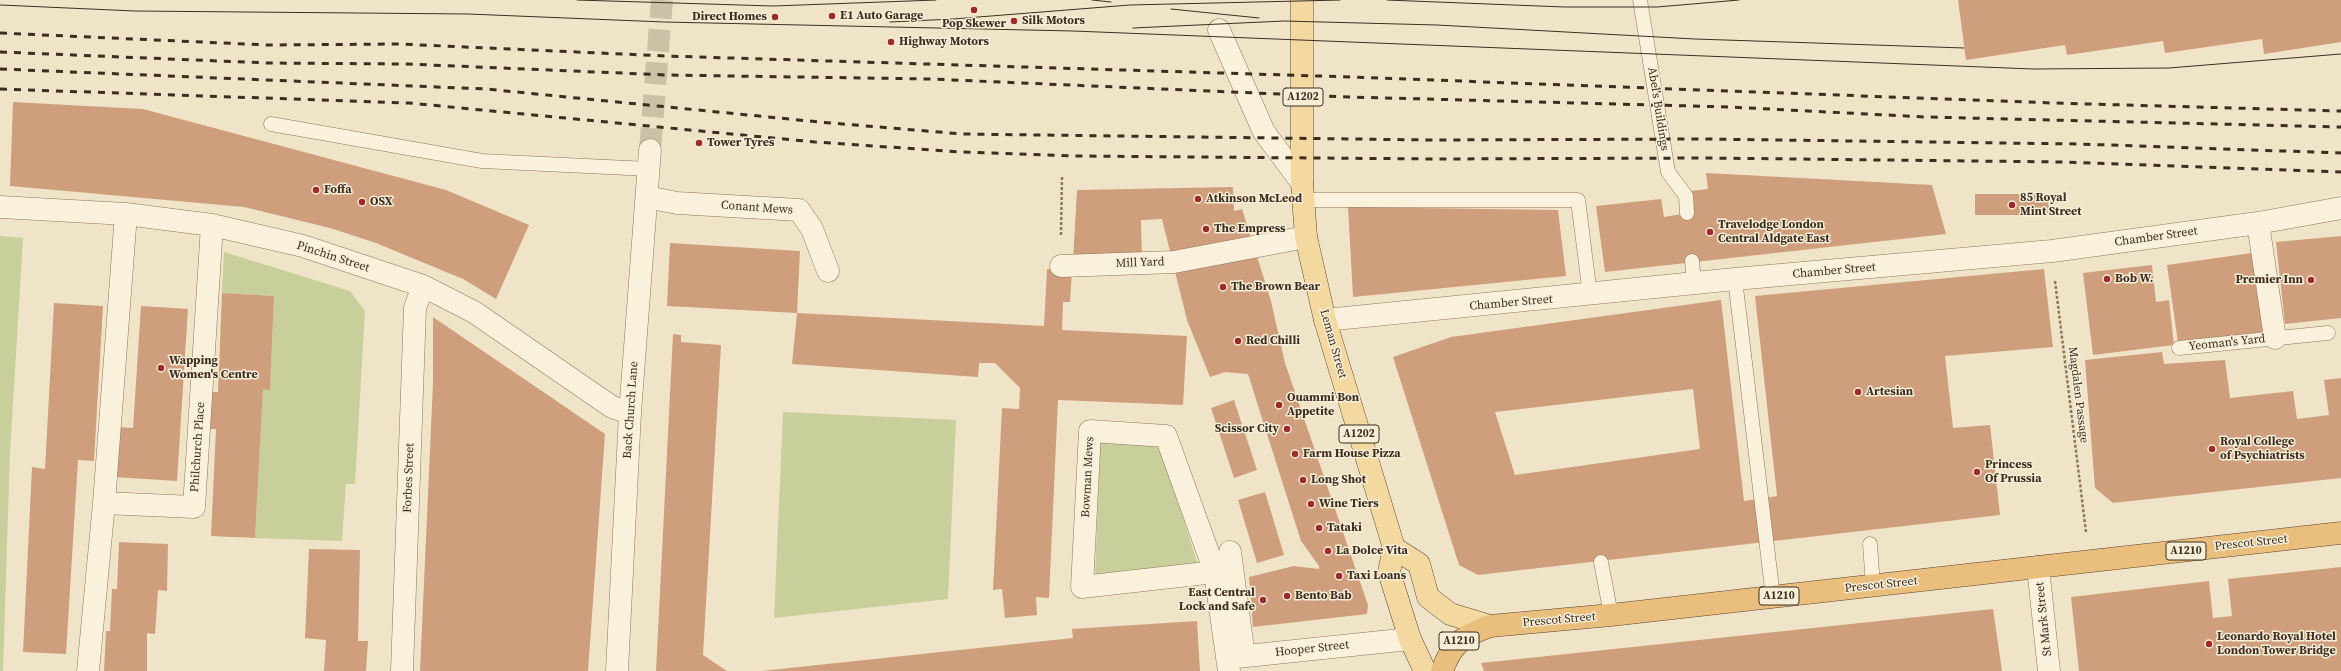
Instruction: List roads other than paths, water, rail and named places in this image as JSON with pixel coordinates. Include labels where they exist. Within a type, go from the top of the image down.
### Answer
[{"type":"highway","name":"Prescot Street","points":[[1442,671],[1448,656],[1457,642],[1472,632],[1490,626],[1611,615],[2341,533]]},
{"type":"main road","name":"Leman Street","points":[[1302,0],[1303,191],[1306,237],[1325,320],[1394,548],[1389,572],[1410,640],[1425,671]]},
{"type":"main road","points":[[1394,548],[1418,564],[1428,597],[1450,614],[1490,626]]},
{"type":"street","points":[[1219,30],[1264,132],[1303,191]]},
{"type":"street","name":"Back Church Lane","points":[[617,671],[630,413],[649,159]]},
{"type":"street","name":"Conant Mews","points":[[647,197],[677,203],[799,210],[812,229],[828,271]]},
{"type":"street","name":"Pinchin Street","points":[[0,207],[126,214],[212,225],[302,246],[423,286],[474,312],[612,407],[630,413]]},
{"type":"street","name":"Chamber Street","points":[[1325,320],[1590,295],[1735,279],[2052,251],[2258,223],[2341,208]]},
{"type":"street","points":[[88,671],[104,503],[126,214]]},
{"type":"street","name":"Yeoman's Yard","points":[[2258,223],[2275,338]]},
{"type":"street","name":"Philchurch Place","points":[[104,503],[194,507],[212,225]]},
{"type":"street","name":"Mill Yard","points":[[1061,266],[1174,262],[1306,237]]},
{"type":"street","name":"Forbes Street","points":[[402,671],[415,308],[423,286]]},
{"type":"street","name":"Bowman Mews","points":[[1215,572],[1082,587],[1090,431],[1166,436],[1215,572],[1233,662]]},
{"type":"street","points":[[1230,552],[1233,662]]},
{"type":"street","name":"St Mark Street","points":[[2038,567],[2049,671]]},
{"type":"street","name":"Hooper Street","points":[[1233,662],[1410,640]]},
{"type":"lane","name":"Abel's Buildings","points":[[1640,0],[1668,172],[1686,196],[1687,213]]},
{"type":"lane","points":[[271,124],[316,130],[482,162],[649,159]]},
{"type":"lane","points":[[1303,191],[1578,200],[1590,295]]},
{"type":"lane","points":[[1692,261],[1694,284]]},
{"type":"lane","points":[[1735,279],[1773,597]]},
{"type":"lane","name":"Yeoman's Yard","points":[[2179,348],[2328,333]]},
{"type":"lane","points":[[1870,544],[1873,586]]},
{"type":"lane","points":[[1601,562],[1611,615]]},
{"type":"tunnel","points":[[650,150],[662,0]]},
{"type":"tram line","points":[[577,0],[773,6],[936,0]]},
{"type":"tram line","points":[[1092,0],[1111,2]]},
{"type":"tram line","points":[[890,22],[953,19],[1130,5],[1340,0]]},
{"type":"tram line","points":[[1387,0],[1564,7],[1657,7],[1739,0]]},
{"type":"tram line","points":[[0,5],[135,11],[468,14],[664,22],[1073,31],[2033,69],[2169,68],[2341,54]]},
{"type":"tram line","points":[[1171,9],[1259,18]]},
{"type":"tram line","points":[[1133,28],[1284,21],[1437,25],[1695,39],[1964,48]]},
{"type":"railway","points":[[0,33],[268,45],[399,44],[666,56],[1351,77],[2053,103],[2341,111]]},
{"type":"railway","points":[[0,52],[268,63],[407,64],[667,75],[930,79],[1349,97],[1729,107],[1926,117],[2341,127]]},
{"type":"railway","points":[[0,69],[486,89],[819,122],[962,134],[1432,140],[1704,139],[2079,144],[2341,153]]},
{"type":"railway","points":[[0,89],[409,103],[815,142],[962,152],[1077,156],[1436,159],[1706,158],[2063,162],[2341,172]]},
{"type":"place","name":"Pop Skewer","points":[[974,10]]},
{"type":"place","name":"E1 Auto Garage","points":[[832,16]]},
{"type":"place","name":"Direct Homes","points":[[775,17]]},
{"type":"place","name":"Silk Motors","points":[[1014,21]]},
{"type":"place","name":"Highway Motors","points":[[891,42]]},
{"type":"place","name":"Tower Tyres","points":[[699,143]]},
{"type":"place","name":"Foffa","points":[[316,190]]},
{"type":"place","name":"Atkinson McLeod","points":[[1198,199]]},
{"type":"place","name":"OSX","points":[[362,202]]},
{"type":"place","name":"85 Royal Mint Street","points":[[2012,205]]},
{"type":"place","name":"The Empress","points":[[1206,229]]},
{"type":"place","name":"Travelodge London Central Aldgate East","points":[[1710,232]]},
{"type":"place","name":"Bob W.","points":[[2107,279]]},
{"type":"place","name":"Premier Inn","points":[[2311,280]]},
{"type":"place","name":"The Brown Bear","points":[[1223,287]]},
{"type":"place","name":"Red Chilli","points":[[1238,341]]},
{"type":"place","name":"Wapping Women's Centre","points":[[161,368]]},
{"type":"place","name":"Artesian","points":[[1858,392]]},
{"type":"place","name":"Ouammi Bon Appetite","points":[[1279,405]]},
{"type":"place","name":"Scissor City","points":[[1287,429]]},
{"type":"place","name":"Royal College of Psychiatrists","points":[[2212,449]]},
{"type":"place","name":"Farm House Pizza","points":[[1295,454]]},
{"type":"place","name":"Princess Of Prussia","points":[[1977,472]]},
{"type":"place","name":"Long Shot","points":[[1303,480]]},
{"type":"place","name":"Wine Tiers","points":[[1311,504]]},
{"type":"place","name":"Tataki","points":[[1319,528]]},
{"type":"place","name":"La Dolce Vita","points":[[1328,551]]},
{"type":"place","name":"Taxi Loans","points":[[1339,576]]},
{"type":"place","name":"Bento Bab","points":[[1287,596]]},
{"type":"place","name":"East Central Lock and Safe","points":[[1263,600]]},
{"type":"place","name":"Leonardo Royal Hotel London Tower Bridge","points":[[2209,644]]}]
